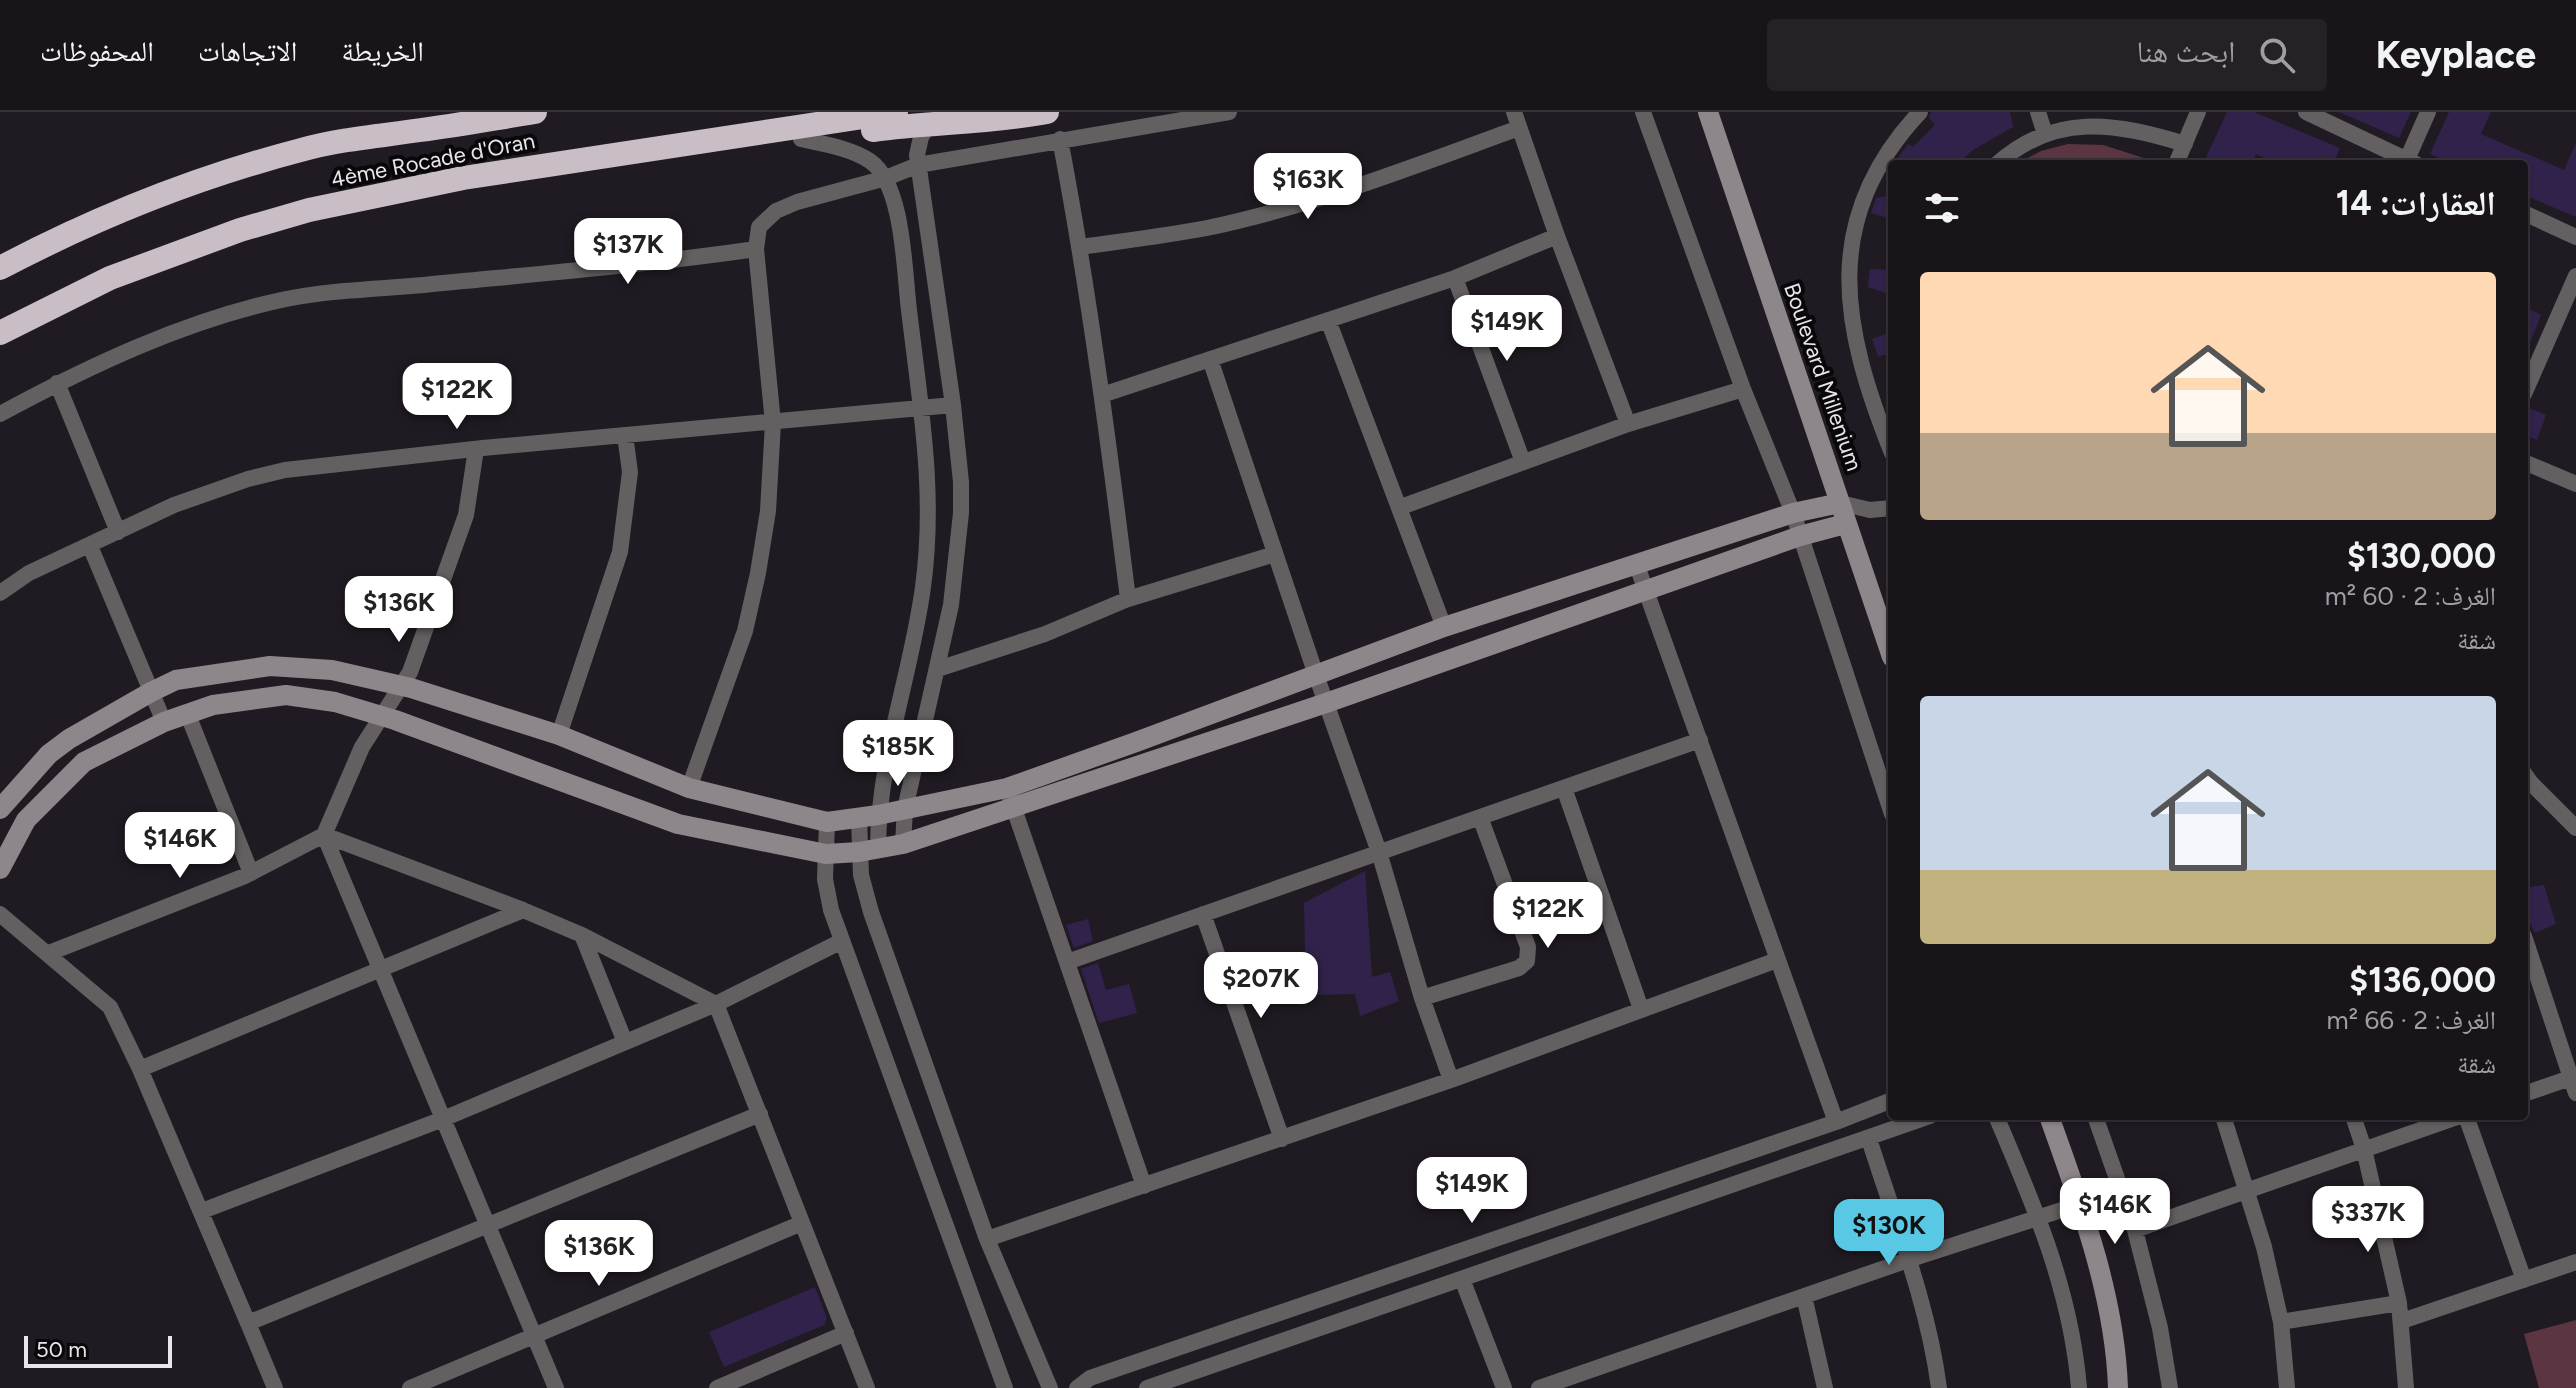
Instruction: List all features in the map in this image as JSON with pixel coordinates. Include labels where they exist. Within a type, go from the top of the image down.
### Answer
[{"type":"highway","name":"4ème Rocade d'Oran","points":[[0,268],[81,228],[160,195],[300,150],[362,136],[535,112]]},
{"type":"highway","name":"4ème Rocade d'Oran","points":[[0,333],[110,278],[240,230],[309,210],[463,178],[896,112]]},
{"type":"highway","points":[[735,137],[766,141],[801,139],[930,123],[997,120],[1047,112]]},
{"type":"main road","name":"Boulevard Millenium","points":[[1708,112],[1888,646]]},
{"type":"main road","points":[[0,809],[49,754],[69,739],[151,692],[176,680],[270,666],[332,670],[401,685],[559,735],[689,788],[827,822],[868,816],[1007,788],[1444,627],[1793,513],[1840,503]]},
{"type":"main road","points":[[0,869],[26,820],[84,762],[164,722],[213,705],[286,695],[335,702],[381,716],[678,824],[826,854],[868,851],[903,844],[1013,808],[1326,703],[1800,536],[1845,524]]},
{"type":"main road","points":[[2050,1120],[2080,1204],[2100,1275],[2117,1355],[2118,1388]]},
{"type":"street","points":[[689,788],[745,631],[768,511],[773,423],[756,249],[759,227],[776,211],[797,202],[886,178],[918,165],[1229,112]]},
{"type":"street","points":[[1643,112],[1743,389],[1793,513],[1888,802]]},
{"type":"street","points":[[1888,443],[1869,395],[1851,314],[1848,281],[1851,244],[1862,200],[1880,164],[1920,112]]},
{"type":"street","points":[[2038,112],[2044,131]]},
{"type":"street","points":[[2178,160],[2198,112]]},
{"type":"street","points":[[2306,112],[2403,160]]},
{"type":"street","points":[[2410,160],[2428,112]]},
{"type":"street","points":[[1080,247],[1207,228],[1326,195],[1517,120],[1628,424]]},
{"type":"street","points":[[2001,160],[2044,131],[2092,122],[2135,129],[2185,144]]},
{"type":"street","points":[[903,844],[905,809],[938,669],[956,575],[961,513],[953,405],[918,165],[918,146],[930,123]]},
{"type":"street","points":[[801,139],[862,156],[886,178],[897,216],[930,494],[924,585],[907,674],[884,768],[868,816],[868,851],[861,875],[871,912],[987,1239],[1050,1388]]},
{"type":"street","points":[[1060,139],[1102,395],[1128,599]]},
{"type":"street","points":[[2528,215],[2576,237]]},
{"type":"street","points":[[1102,395],[1455,278],[1557,236]]},
{"type":"street","points":[[0,414],[57,383],[170,335],[234,312],[289,298],[594,270],[756,249]]},
{"type":"street","points":[[2528,385],[2576,276]]},
{"type":"street","points":[[1455,278],[1523,462]]},
{"type":"street","points":[[1328,320],[1444,627]]},
{"type":"street","points":[[1210,359],[1379,852],[1422,998],[1451,1080]]},
{"type":"street","points":[[57,383],[118,532]]},
{"type":"street","points":[[1401,507],[1628,424],[1743,389]]},
{"type":"street","points":[[0,593],[29,573],[174,505],[285,470],[476,449],[953,405]]},
{"type":"street","points":[[559,735],[620,552],[630,472],[625,435]]},
{"type":"street","points":[[49,953],[251,873],[324,835],[362,747],[410,672],[466,515],[476,449]]},
{"type":"street","points":[[2528,464],[2576,484]]},
{"type":"street","points":[[1840,503],[1870,510],[1888,508]]},
{"type":"street","points":[[1845,524],[1870,510]]},
{"type":"street","points":[[90,546],[164,722]]},
{"type":"street","points":[[938,669],[1045,634],[1128,599],[1275,554]]},
{"type":"street","points":[[1636,563],[1836,1122]]},
{"type":"street","points":[[188,715],[251,873]]},
{"type":"street","points":[[1067,962],[1700,740]]},
{"type":"street","points":[[2528,779],[2576,828]]},
{"type":"street","points":[[1007,788],[1144,1186]]},
{"type":"street","points":[[1564,788],[1641,1009]]},
{"type":"street","points":[[1422,998],[1519,968],[1527,961],[1528,947],[1480,817]]},
{"type":"street","points":[[827,822],[827,894],[1005,1388]]},
{"type":"street","points":[[324,835],[582,935],[716,1004],[867,1388]]},
{"type":"street","points":[[324,835],[556,1388]]},
{"type":"street","points":[[140,1069],[523,910]]},
{"type":"street","points":[[0,914],[110,1007],[202,1211],[275,1388]]},
{"type":"street","points":[[1203,914],[1282,1139]]},
{"type":"street","points":[[582,935],[625,1042]]},
{"type":"street","points":[[202,1211],[443,1119],[716,1004],[842,941]]},
{"type":"street","points":[[2528,948],[2574,1082],[2528,1093]]},
{"type":"street","points":[[987,1239],[1451,1080],[1777,960]]},
{"type":"street","points":[[1077,1388],[1090,1378],[1888,1102]]},
{"type":"street","points":[[248,1323],[760,1114]]},
{"type":"street","points":[[1147,1388],[1919,1120]]},
{"type":"street","points":[[1998,1120],[2040,1218],[2066,1305],[2079,1388]]},
{"type":"street","points":[[2096,1120],[2135,1230],[2160,1328],[2170,1388]]},
{"type":"street","points":[[2224,1120],[2247,1192],[2281,1322],[2287,1388]]},
{"type":"street","points":[[2354,1120],[2364,1149],[2399,1303],[2406,1388]]},
{"type":"street","points":[[2135,1230],[2448,1120]]},
{"type":"street","points":[[2467,1120],[2524,1280]]},
{"type":"street","points":[[1869,1139],[1908,1260],[1936,1362],[1939,1388]]},
{"type":"street","points":[[1539,1388],[2080,1204]]},
{"type":"street","points":[[410,1388],[802,1223]]},
{"type":"street","points":[[1494,1238],[1503,1265]]},
{"type":"street","points":[[2402,1321],[2576,1262]]},
{"type":"street","points":[[1462,1279],[1504,1388]]},
{"type":"street","points":[[1804,1296],[1825,1388]]},
{"type":"street","points":[[2281,1322],[2399,1303]]},
{"type":"street","points":[[717,1388],[846,1333]]},
{"type":"shaded area","points":[[2068,144],[2103,145],[2147,159],[2024,160],[2041,151]]},
{"type":"shaded area","points":[[2576,1320],[2576,1388],[2539,1388],[2524,1334]]},
{"type":"building","points":[[1931,112],[2010,112],[2013,127],[1962,160],[1897,159],[1908,144],[1913,147],[1935,125],[1929,118]]},
{"type":"building","points":[[2227,112],[2254,112],[2340,148],[2335,160],[2269,160],[2256,154],[2253,160],[2205,160]]},
{"type":"building","points":[[2339,112],[2411,112],[2399,138]]},
{"type":"building","points":[[2449,112],[2491,112],[2481,134],[2564,170],[2576,143],[2576,217],[2528,197],[2528,160],[2444,160],[2430,154]]},
{"type":"building","points":[[1888,196],[1888,218],[1871,213],[1876,198]]},
{"type":"building","points":[[1870,269],[1888,270],[1888,294],[1868,287]]},
{"type":"building","points":[[2528,308],[2541,315],[2528,348]]},
{"type":"building","points":[[1888,333],[1888,355],[1878,356],[1872,339]]},
{"type":"building","points":[[2528,408],[2546,415],[2537,440],[2528,437]]},
{"type":"building","points":[[1365,871],[1372,977],[1390,972],[1399,1001],[1360,1016],[1355,994],[1306,995],[1304,903]]},
{"type":"building","points":[[2544,885],[2556,924],[2535,933],[2528,919],[2528,887]]},
{"type":"building","points":[[1088,919],[1093,941],[1074,948],[1066,925]]},
{"type":"building","points":[[1098,963],[1106,990],[1129,984],[1137,1013],[1099,1023],[1081,969]]},
{"type":"building","points":[[815,1287],[827,1318],[824,1325],[724,1367],[709,1332]]}]
